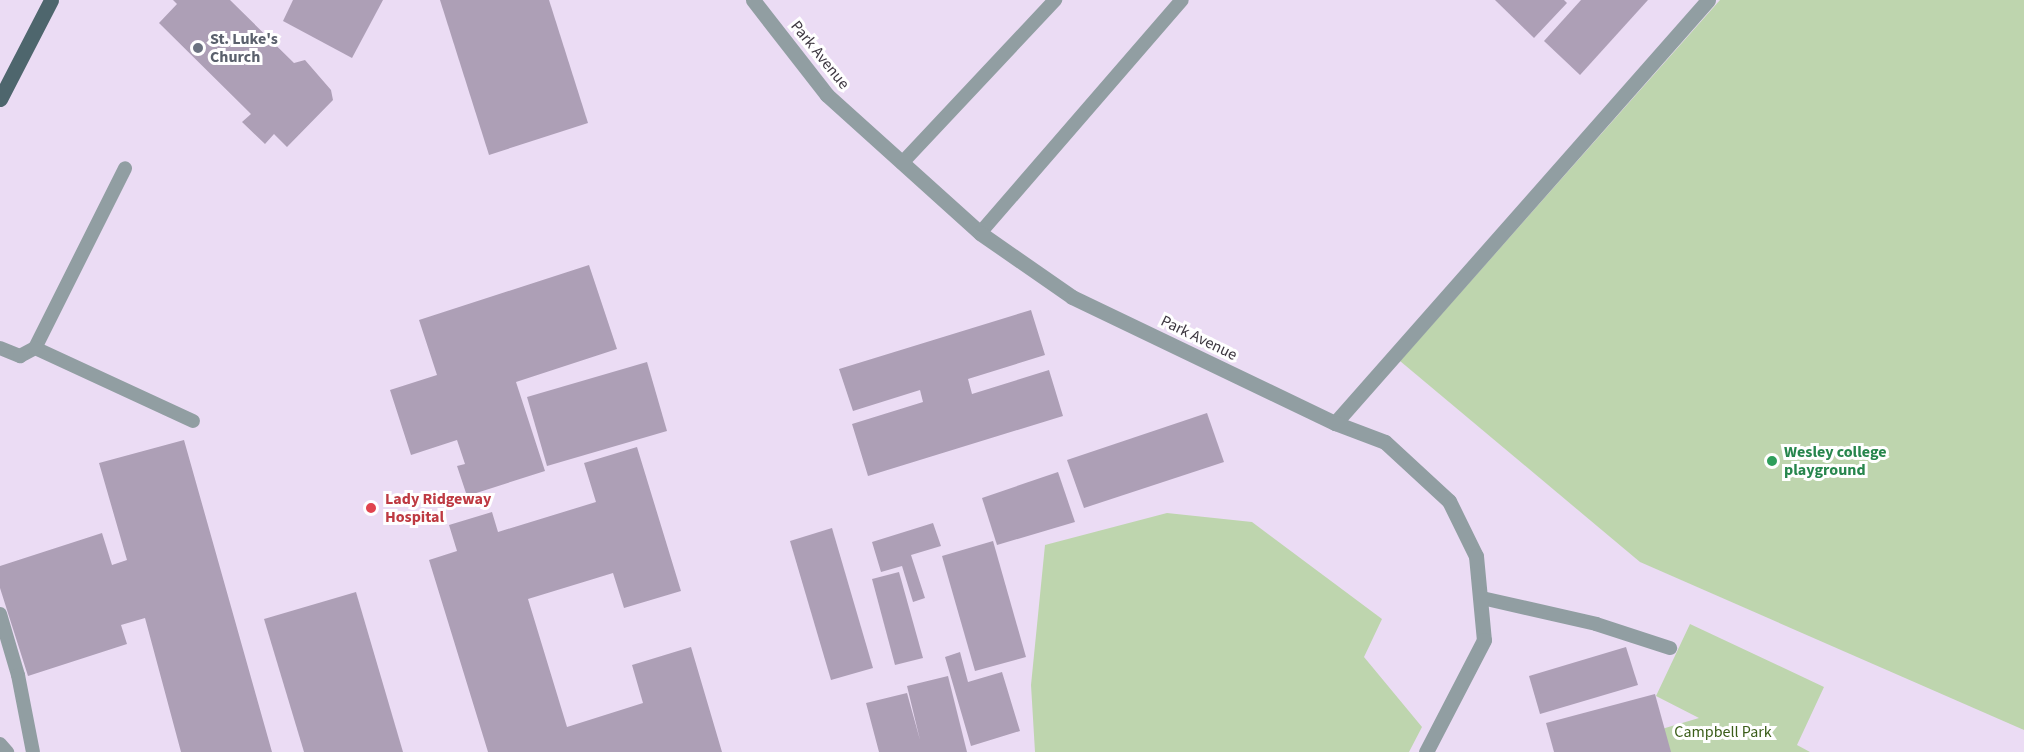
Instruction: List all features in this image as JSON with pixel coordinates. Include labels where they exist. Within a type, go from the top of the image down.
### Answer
[{"type":"main road","points":[[0,99],[51,0]]},
{"type":"street","name":"Park Avenue","points":[[753,0],[826,95],[980,233],[1072,297],[1335,423],[1385,442],[1449,501],[1476,556],[1482,598],[1484,640],[1426,752]]},
{"type":"street","points":[[1335,423],[1708,0]]},
{"type":"lane","points":[[902,163],[1055,0]]},
{"type":"lane","points":[[980,233],[1182,0]]},
{"type":"lane","points":[[0,348],[20,356],[35,348],[124,168]]},
{"type":"lane","points":[[35,348],[193,422]]},
{"type":"lane","points":[[1482,598],[1596,624],[1670,648]]},
{"type":"lane","points":[[0,614],[18,675],[33,752]]},
{"type":"lane","points":[[0,744],[6,752]]},
{"type":"green space","name":"Wesley college playground","points":[[1720,0],[2024,0],[2024,730],[1640,562],[1400,361]]},
{"type":"green space","points":[[1167,513],[1252,522],[1382,619],[1364,657],[1422,727],[1409,752],[1035,752],[1031,685],[1045,545]]},
{"type":"green space","name":"Campbell Park","points":[[1690,624],[1824,687],[1797,745],[1810,752],[1584,752],[1699,718],[1656,696]]},
{"type":"building","points":[[173,0],[230,0],[294,63],[305,60],[331,90],[333,100],[287,147],[274,134],[265,144],[242,122],[251,114],[159,23],[177,4]]},
{"type":"building","points":[[293,0],[383,0],[352,58],[283,21]]},
{"type":"building","points":[[440,0],[549,0],[588,123],[489,155]]},
{"type":"building","points":[[1495,0],[1564,0],[1567,3],[1534,38]]},
{"type":"building","points":[[1581,0],[1648,0],[1580,75],[1544,41]]},
{"type":"building","points":[[589,265],[617,349],[516,382],[545,471],[467,496],[457,466],[465,464],[457,440],[411,455],[390,390],[437,375],[419,320]]},
{"type":"building","points":[[1031,310],[1045,355],[968,379],[972,394],[1049,370],[1063,416],[868,476],[852,424],[923,402],[920,390],[853,411],[839,369]]},
{"type":"building","points":[[647,362],[667,431],[547,466],[527,397]]},
{"type":"building","points":[[1207,413],[1224,462],[1084,508],[1067,460]]},
{"type":"building","points":[[184,440],[272,752],[181,752],[145,618],[121,625],[127,644],[28,676],[0,588],[0,566],[102,533],[112,565],[127,560],[99,463]]},
{"type":"building","points":[[637,447],[681,591],[624,608],[613,573],[528,599],[567,727],[643,703],[632,665],[691,647],[722,752],[488,752],[429,560],[457,551],[449,525],[492,512],[498,532],[596,502],[584,463]]},
{"type":"building","points":[[1058,472],[1075,522],[997,545],[982,498]]},
{"type":"building","points":[[933,523],[941,546],[911,555],[925,598],[913,602],[902,566],[881,572],[872,542]]},
{"type":"building","points":[[832,528],[873,668],[831,680],[790,541]]},
{"type":"building","points":[[993,541],[1026,657],[975,671],[942,556]]},
{"type":"building","points":[[899,572],[923,658],[895,665],[872,579]]},
{"type":"building","points":[[356,592],[403,752],[304,752],[264,619]]},
{"type":"building","points":[[1626,647],[1638,685],[1540,714],[1529,676]]},
{"type":"building","points":[[960,652],[968,682],[1002,672],[1020,731],[971,746],[945,657]]},
{"type":"building","points":[[948,676],[967,752],[879,752],[866,703],[907,693],[920,740],[907,686]]},
{"type":"building","points":[[1655,694],[1671,752],[1554,752],[1546,723]]},
{"type":"place","name":"St. Luke's Church","points":[[198,48]]},
{"type":"place","name":"Wesley college playground","points":[[1772,461]]},
{"type":"place","name":"Lady Ridgeway Hospital","points":[[371,508]]}]
